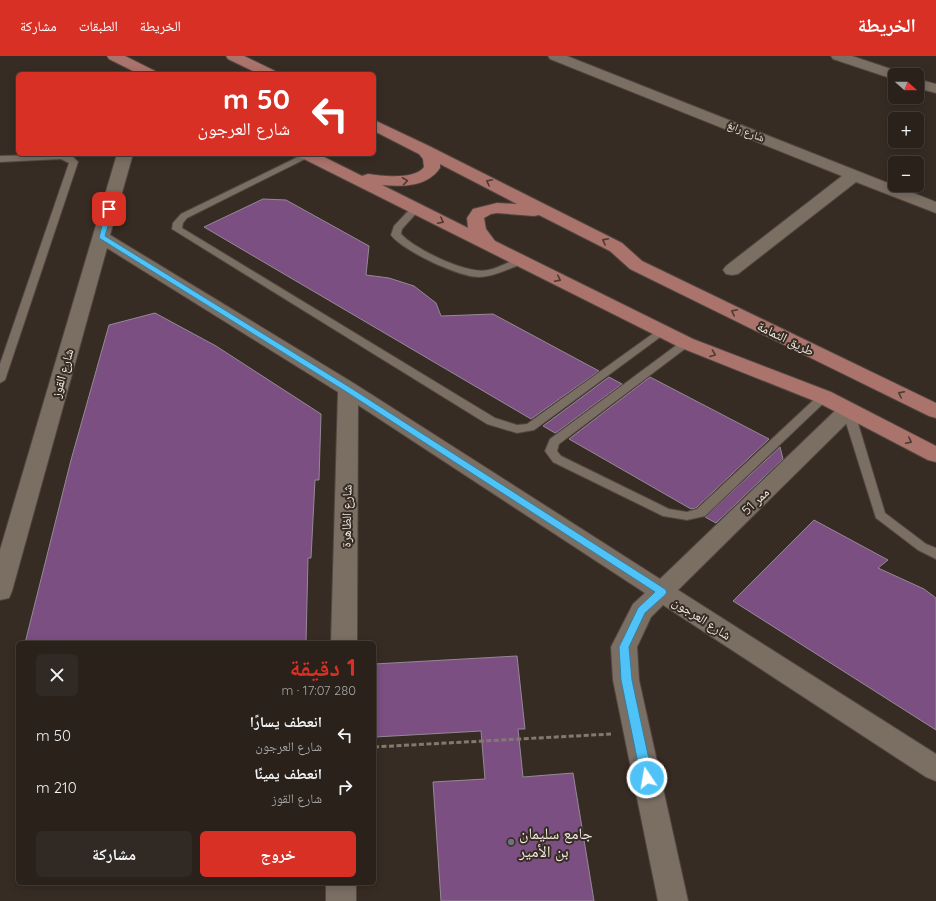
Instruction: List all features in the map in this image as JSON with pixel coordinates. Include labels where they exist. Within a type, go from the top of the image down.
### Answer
[{"type":"main road","points":[[114,56],[145,72]]},
{"type":"main road","points":[[232,56],[266,72]]},
{"type":"main road","name":"طريق الثمامة","points":[[376,126],[616,247],[636,264],[936,411]]},
{"type":"main road","points":[[353,176],[387,182],[414,180],[428,172],[431,167],[431,160],[423,149]]},
{"type":"main road","points":[[310,156],[353,176],[662,332],[824,398],[936,455]]},
{"type":"main road","points":[[488,245],[476,228],[475,219],[478,214],[487,209],[508,208],[551,214]]},
{"type":"street","name":"شارع رابغ","points":[[555,56],[936,208]]},
{"type":"street","points":[[838,56],[888,73]]},
{"type":"street","points":[[924,85],[936,89]]},
{"type":"street","name":"شارع القوز","points":[[0,591],[124,156]]},
{"type":"street","points":[[732,270],[854,175]]},
{"type":"street","name":"شارع العرجون","points":[[101,237],[348,390],[936,769]]},
{"type":"street","name":"شارع الظاهرة","points":[[344,641],[348,390]]},
{"type":"street","name":"ممر 51","points":[[673,901],[626,680],[624,647],[642,611],[848,410]]},
{"type":"street","points":[[341,885],[341,901]]},
{"type":"lane","points":[[0,159],[61,156],[68,157],[74,162],[0,380]]},
{"type":"lane","points":[[306,156],[184,216],[178,223],[176,229],[491,421],[517,430],[530,427],[662,332]]},
{"type":"lane","points":[[416,208],[397,228],[396,235],[401,240],[455,268],[474,275],[488,274],[520,261]]},
{"type":"lane","points":[[686,343],[554,442],[551,451],[557,459],[667,514],[687,516],[701,513],[824,398]]},
{"type":"lane","points":[[848,410],[880,515],[922,547],[936,554]]},
{"type":"path","points":[[376,747],[637,732]]},
{"type":"building","points":[[263,199],[286,200],[369,246],[366,275],[389,278],[414,286],[436,303],[441,316],[493,314],[599,371],[531,419],[204,227]]},
{"type":"building","points":[[155,313],[216,346],[321,414],[319,480],[315,480],[311,558],[308,558],[306,641],[26,641],[71,460],[109,325]]},
{"type":"building","points":[[609,377],[622,384],[557,432],[555,433],[543,426]]},
{"type":"building","points":[[650,377],[769,439],[696,508],[691,509],[569,439]]},
{"type":"building","points":[[780,447],[783,459],[716,523],[705,517]]},
{"type":"building","points":[[814,520],[888,560],[878,568],[924,589],[936,598],[936,730],[733,601]]},
{"type":"building","name":"جامع سليمان بن الأمير","points":[[517,656],[525,729],[518,729],[523,777],[573,773],[594,901],[441,901],[433,782],[485,779],[481,731],[376,737],[376,664]]},
{"type":"place","name":"جامع سليمان بن الأمير","points":[[511,842]]},
{"type":"route","points":[[109,209],[101,237],[348,390],[662,592],[642,611],[624,647],[626,680],[647,778]]}]
